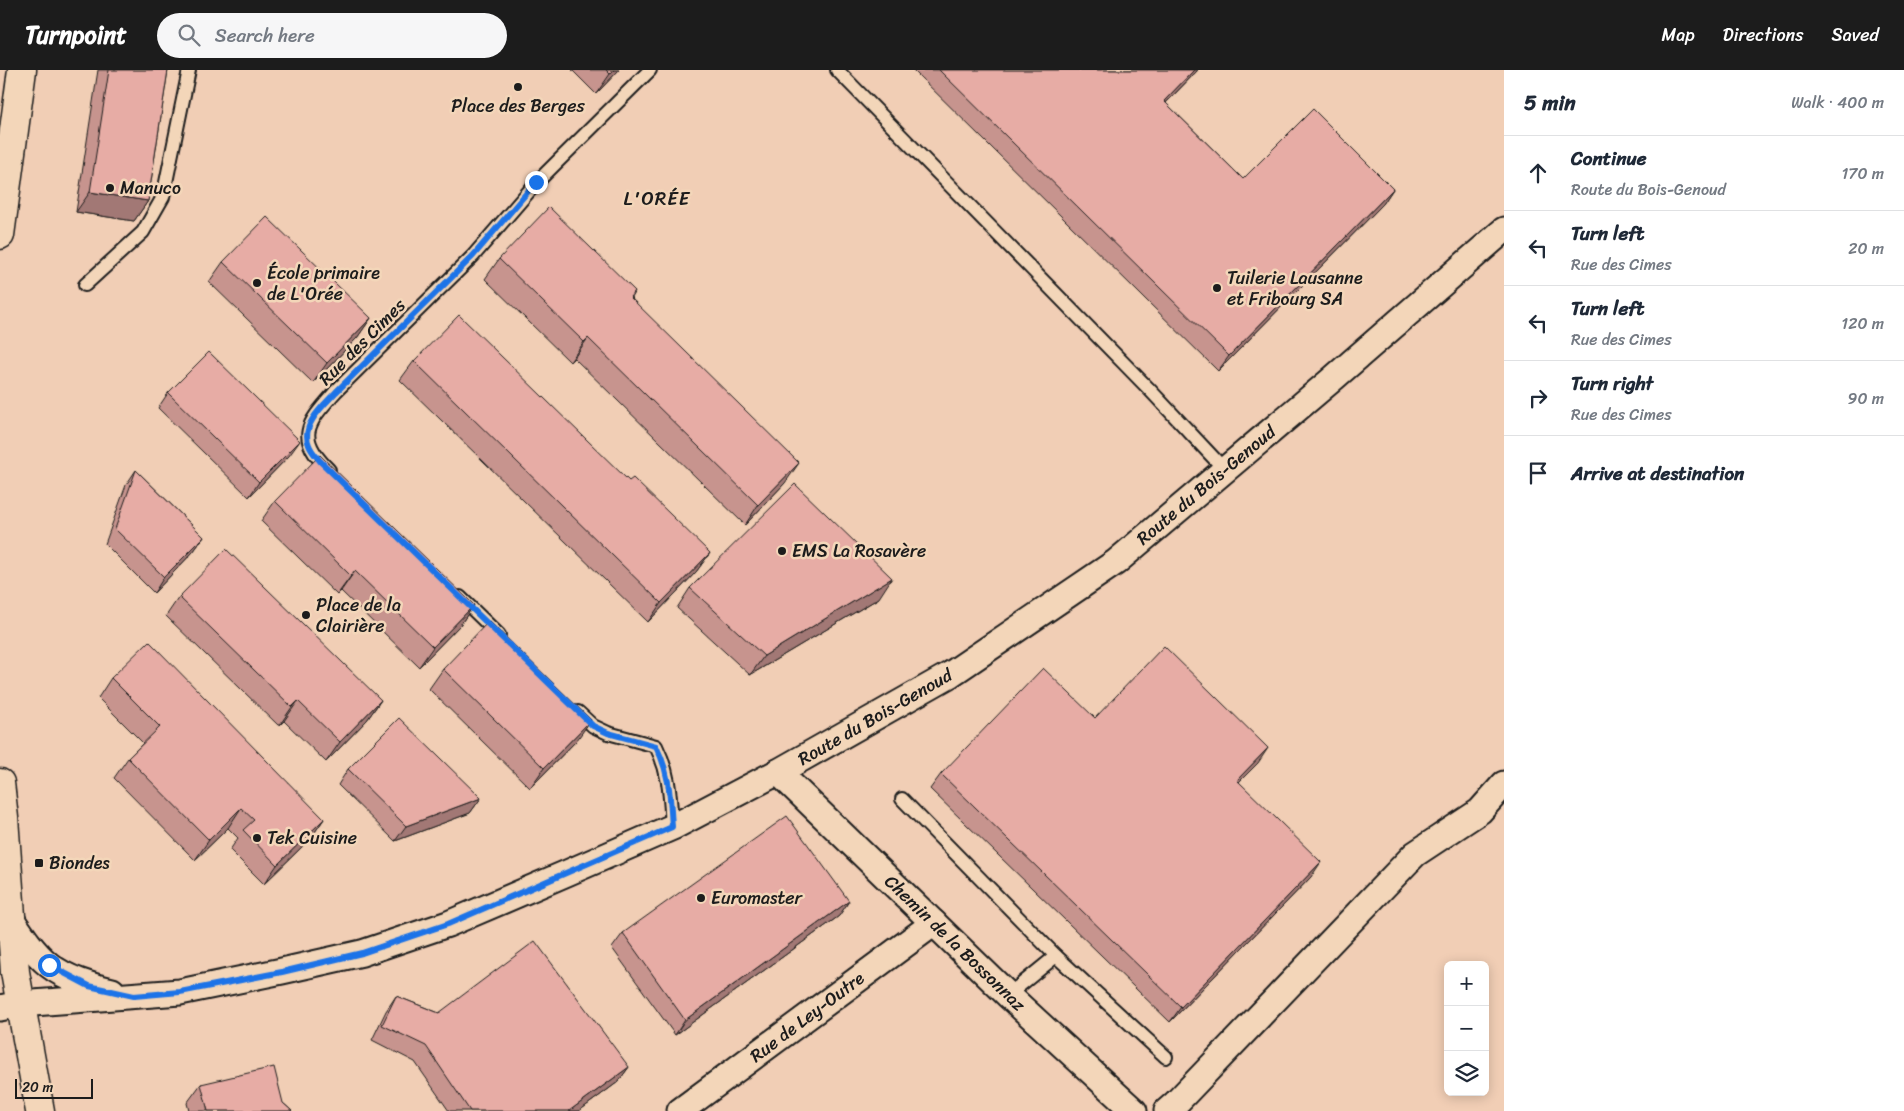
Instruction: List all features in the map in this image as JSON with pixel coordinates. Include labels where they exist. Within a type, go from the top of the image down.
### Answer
[{"type":"main road","points":[[0,235],[22,70]]},
{"type":"main road","points":[[0,783],[15,972],[10,1006],[40,1111]]},
{"type":"street","name":"Route du Bois-Genoud","points":[[10,1006],[180,992],[282,972],[362,953],[448,924],[672,827],[778,772],[951,674],[1116,562],[1329,382],[1504,230]]},
{"type":"street","name":"Chemin de la Bossonnaz","points":[[778,772],[1008,995],[1134,1111]]},
{"type":"street","points":[[1167,1111],[1415,854],[1480,811],[1504,784]]},
{"type":"street","name":"Route du Bois-Genoud","points":[[12,920],[24,938],[49,965],[89,986],[134,996]]},
{"type":"street","name":"Rue de Ley-Outre","points":[[680,1111],[934,923]]},
{"type":"lane","points":[[85,285],[143,232],[163,197],[189,70]]},
{"type":"lane","name":"Rue des Cimes","points":[[341,482],[320,461],[308,443],[309,426],[318,412],[473,256],[536,182],[650,70]]},
{"type":"lane","points":[[837,70],[1142,382],[1224,469]]},
{"type":"lane","points":[[453,591],[509,645]]},
{"type":"lane","points":[[572,706],[593,726],[608,733],[656,746],[664,763],[670,789],[672,827]]},
{"type":"lane","points":[[902,799],[1056,956],[1166,1057]]},
{"type":"lane","points":[[1008,995],[1056,956]]},
{"type":"building","points":[[109,70],[168,70],[148,201],[90,192]]},
{"type":"building","points":[[606,70],[614,70],[610,74]]},
{"type":"building","name":"Tuilerie Lausanne et Fribourg SA","points":[[939,70],[1194,70],[1164,101],[1243,179],[1313,109],[1393,189],[1229,356]]},
{"type":"building","points":[[549,207],[635,291],[630,297],[799,463],[758,505],[588,338],[584,342],[499,259]]},
{"type":"building","points":[[267,217],[371,318],[327,363],[223,262]]},
{"type":"building","points":[[459,315],[629,481],[633,478],[710,553],[661,603],[414,361]]},
{"type":"building","points":[[209,352],[300,441],[259,482],[168,393]]},
{"type":"building","points":[[320,455],[474,605],[433,647],[355,571],[351,576],[275,501]]},
{"type":"building","points":[[136,470],[204,537],[164,577],[115,529]]},
{"type":"building","name":"EMS La Rosavère","points":[[795,484],[892,578],[764,656],[690,588]]},
{"type":"building","points":[[226,549],[381,700],[340,742],[298,701],[292,707],[179,597]]},
{"type":"building","points":[[489,621],[591,720],[544,768],[443,669]]},
{"type":"building","points":[[149,641],[324,819],[277,865],[243,830],[254,820],[241,808],[209,840],[128,758],[160,727],[111,678]]},
{"type":"building","points":[[1164,646],[1268,748],[1237,780],[1321,862],[1181,1007],[941,774],[1043,668],[1095,718]]},
{"type":"building","points":[[399,718],[481,798],[406,826],[348,769]]},
{"type":"building","points":[[787,816],[849,901],[685,1020],[623,933]]},
{"type":"building","points":[[535,941],[629,1067],[569,1111],[470,1111],[426,1046],[382,1025],[396,996],[439,1013]]},
{"type":"building","points":[[274,1067],[283,1103],[292,1111],[208,1111],[201,1084]]},
{"type":"place","name":"Place des Berges","points":[[518,87]]},
{"type":"place","name":"Manuco","points":[[110,188]]},
{"type":"place","name":"École primaire de L'Orée","points":[[257,283]]},
{"type":"place","name":"Tuilerie Lausanne et Fribourg SA","points":[[1217,288]]},
{"type":"place","name":"EMS La Rosavère","points":[[782,551]]},
{"type":"place","name":"Place de la Clairière","points":[[306,615]]},
{"type":"place","name":"Tek Cuisine","points":[[257,838]]},
{"type":"place","name":"Biondes","points":[[39,863]]},
{"type":"place","name":"Euromaster","points":[[701,898]]},
{"type":"district","name":"L'ORÉE","points":[[657,198]]},
{"type":"route","points":[[49,965],[89,986],[134,996],[180,992],[282,972],[362,953],[448,924],[672,827],[670,789],[664,763],[656,746],[608,733],[593,726],[320,461],[308,443],[309,426],[318,412],[473,256],[536,182]]}]
